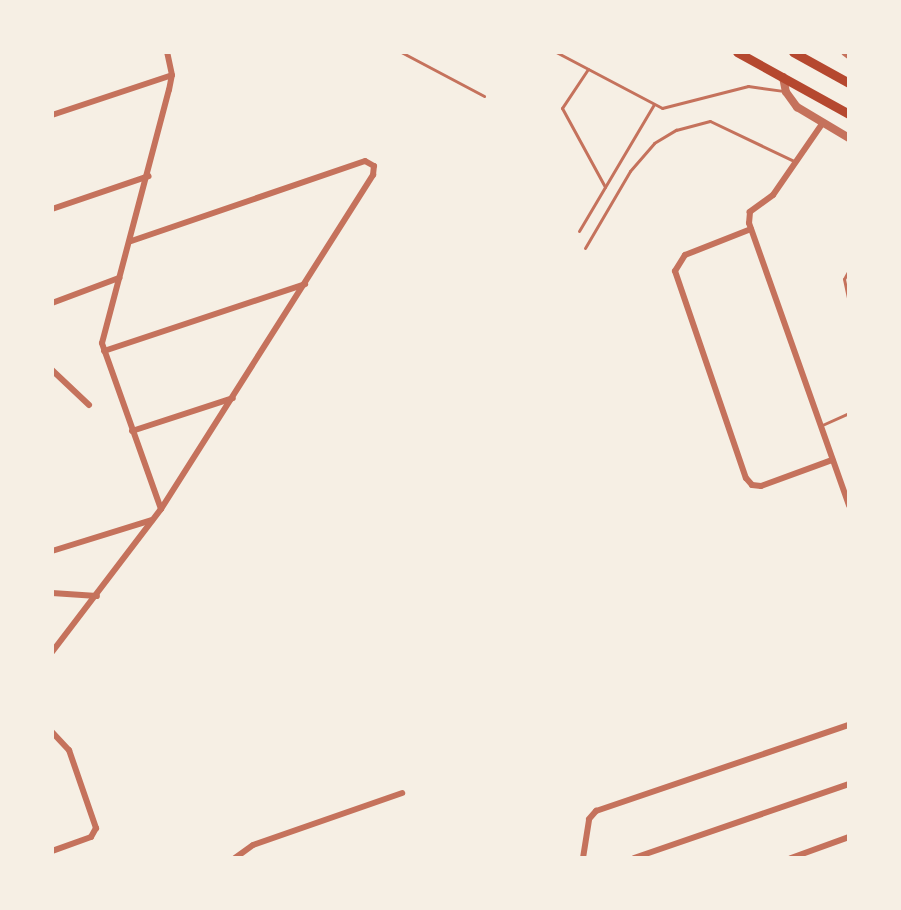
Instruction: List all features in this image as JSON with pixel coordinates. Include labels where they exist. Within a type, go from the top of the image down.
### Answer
[{"type":"main road","points":[[737,52],[849,114]]},
{"type":"main road","points":[[793,52],[849,83]]},
{"type":"street","points":[[161,509],[104,351],[103,332],[149,176],[172,75],[167,52]]},
{"type":"street","points":[[52,115],[172,75]]},
{"type":"street","points":[[783,77],[786,92],[797,107],[849,138]]},
{"type":"street","points":[[822,124],[773,195],[750,212],[751,229],[849,506]]},
{"type":"street","points":[[52,652],[161,509],[373,175],[374,166],[370,161],[131,241]]},
{"type":"street","points":[[52,209],[149,176]]},
{"type":"street","points":[[751,229],[685,255],[675,271],[746,478],[752,485],[761,486],[832,460]]},
{"type":"street","points":[[52,303],[119,278]]},
{"type":"street","points":[[104,351],[305,284]]},
{"type":"street","points":[[52,370],[89,405]]},
{"type":"street","points":[[132,431],[233,398]]},
{"type":"street","points":[[840,483],[849,480]]},
{"type":"street","points":[[52,551],[152,520]]},
{"type":"street","points":[[52,593],[97,596]]},
{"type":"street","points":[[583,858],[589,819],[596,811],[849,725]]},
{"type":"street","points":[[52,732],[69,750],[96,828],[91,837],[52,851]]},
{"type":"street","points":[[634,858],[849,784]]},
{"type":"street","points":[[235,858],[253,845],[402,793]]},
{"type":"street","points":[[791,858],[849,837]]},
{"type":"lane","points":[[401,52],[484,96]]},
{"type":"lane","points":[[556,52],[662,108],[748,86],[786,92]]},
{"type":"lane","points":[[588,69],[562,108],[605,187]]},
{"type":"lane","points":[[579,231],[654,104]]},
{"type":"lane","points":[[585,248],[630,171],[654,143],[676,130],[710,121],[796,162]]},
{"type":"lane","points":[[849,270],[844,274],[849,302]]},
{"type":"lane","points":[[819,426],[849,413]]}]
